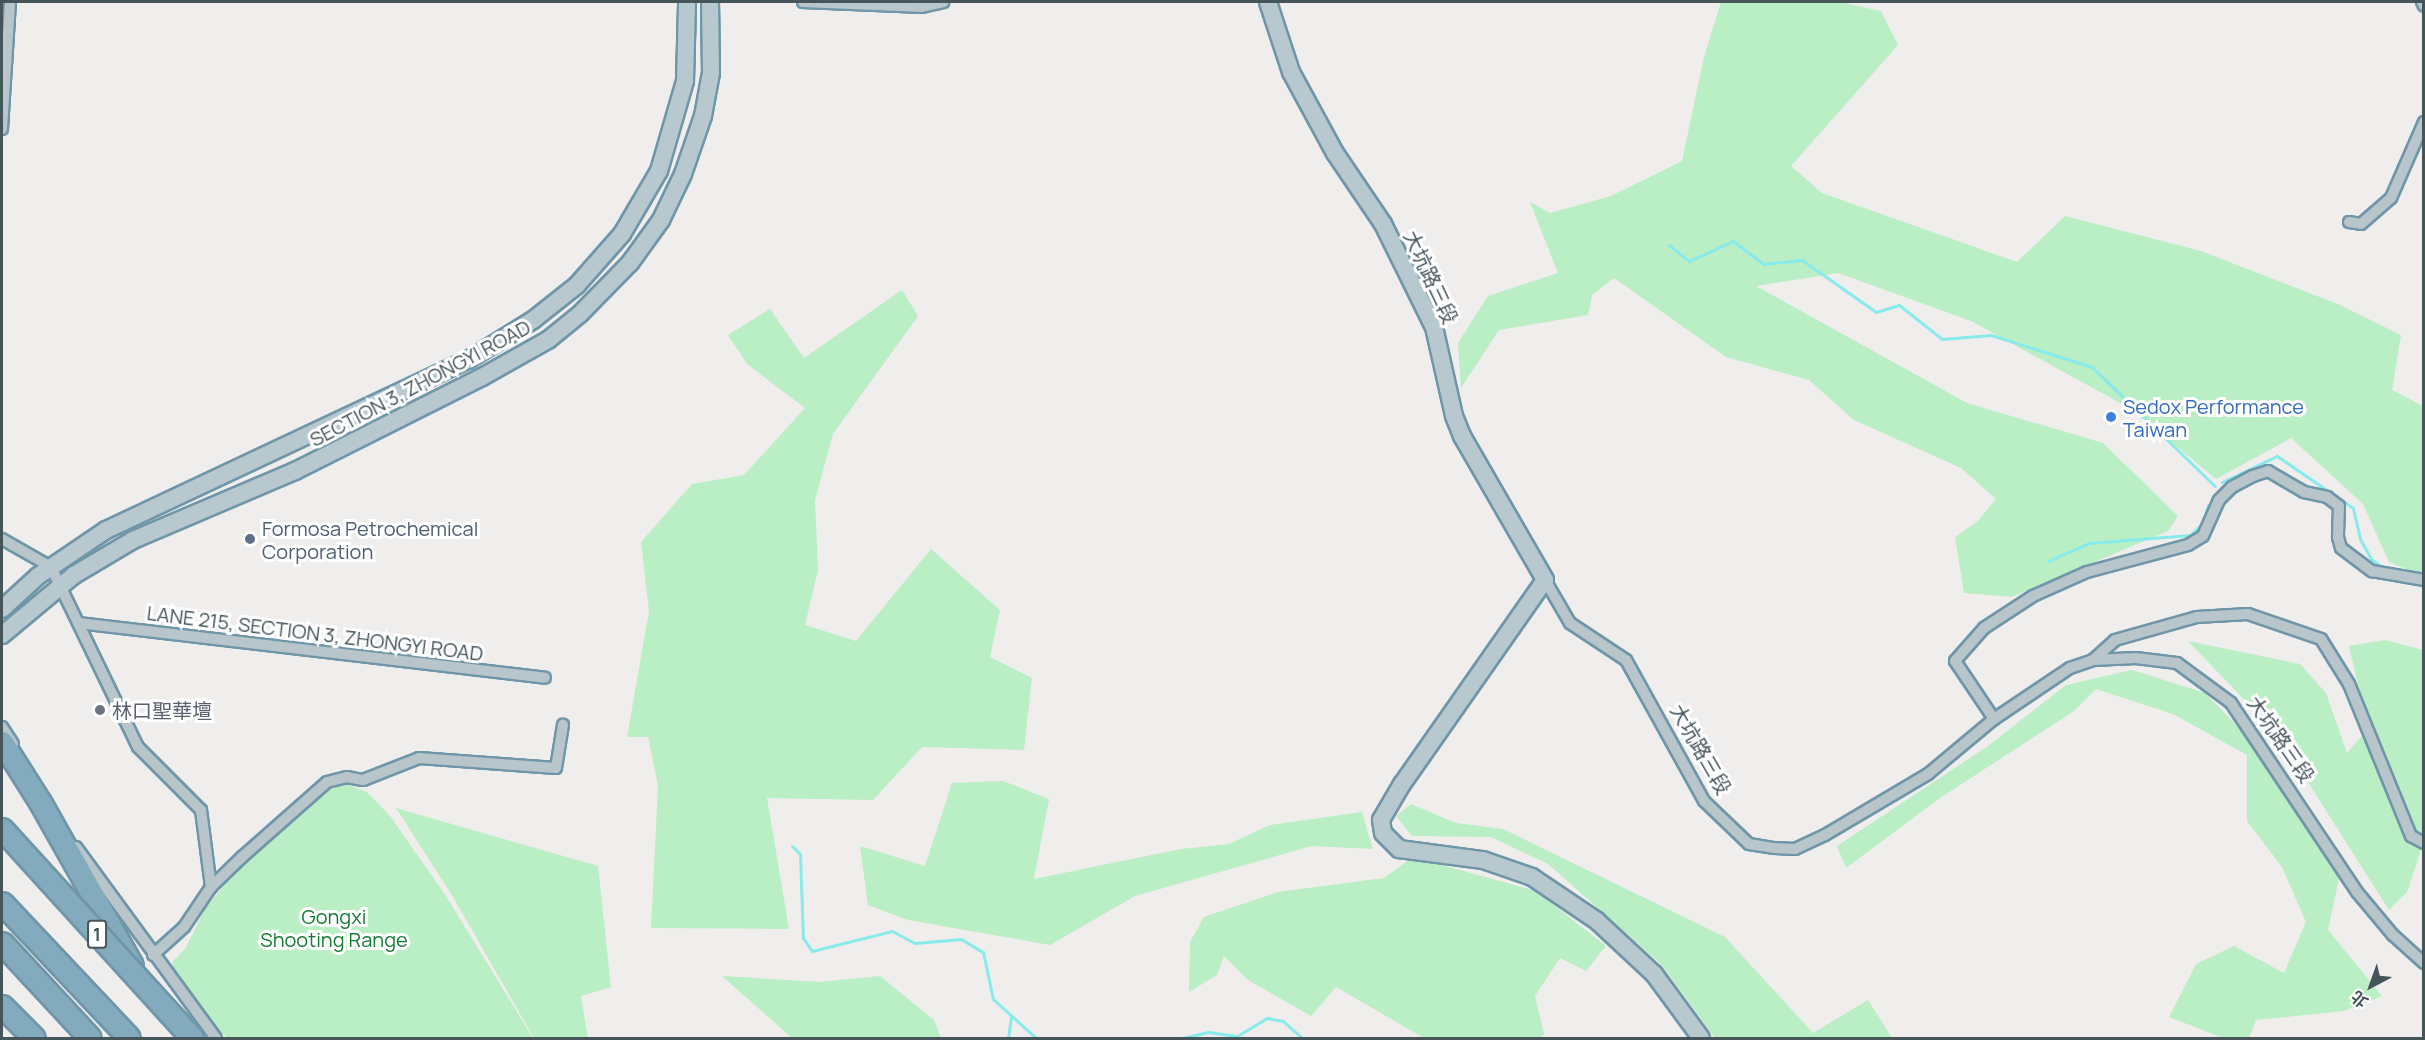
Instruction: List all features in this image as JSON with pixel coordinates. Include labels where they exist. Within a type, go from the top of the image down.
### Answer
[{"type":"highway","points":[[2,742],[180,1038]]},
{"type":"highway","name":"1","points":[[2,829],[192,1038]]},
{"type":"highway","points":[[2,903],[129,1038]]},
{"type":"highway","points":[[2,943],[90,1038]]},
{"type":"highway","points":[[2,1006],[33,1038]]},
{"type":"highway","points":[[2,1021],[25,1038]]},
{"type":"street","points":[[2,129],[10,2]]},
{"type":"street","name":"SECTION 3, ZHONGYI ROAD","points":[[2,609],[51,567],[106,530],[442,373],[506,338],[552,306],[602,261],[622,234],[659,171],[668,147],[685,81],[687,2]]},
{"type":"street","name":"SECTION 3, ZHONGYI ROAD","points":[[2,635],[62,586],[133,540],[295,471],[452,392],[548,340],[580,314],[630,263],[661,220],[683,174],[703,116],[711,73],[710,2]]},
{"type":"street","points":[[803,2],[911,7],[943,2]]},
{"type":"street","name":"大坑路三段","points":[[1268,2],[1295,81],[1335,153],[1383,224],[1434,327],[1454,416],[1462,436],[1570,623],[1626,660],[1704,801],[1749,844],[1795,849],[1825,835],[1928,774],[1994,719],[2070,668],[2094,660],[2136,658],[2177,663],[2231,703],[2258,739],[2357,892],[2393,935],[2424,963]]},
{"type":"street","points":[[2421,2],[2424,6]]},
{"type":"street","points":[[2349,222],[2361,224],[2391,198],[2424,122]]},
{"type":"street","points":[[442,373],[452,392]]},
{"type":"street","points":[[1994,719],[1955,661],[1984,628],[2033,596],[2087,572],[2188,545],[2203,536],[2219,501],[2232,487],[2268,471],[2304,492],[2327,497],[2339,506],[2338,537],[2342,548],[2372,571],[2424,580]]},
{"type":"street","points":[[2,539],[51,567],[138,747],[201,810],[212,887]]},
{"type":"street","points":[[1545,580],[1388,806],[1381,820],[1383,833],[1399,849],[1483,860],[1532,877],[1597,921],[1654,974],[1701,1038]]},
{"type":"street","points":[[2094,660],[2115,640],[2197,616],[2248,614],[2321,639],[2349,684],[2411,836],[2424,843]]},
{"type":"street","name":"LANE 215, SECTION 3, ZHONGYI ROAD","points":[[80,623],[546,678]]},
{"type":"street","points":[[153,955],[184,927],[212,887],[327,782],[347,777],[363,780],[419,758],[556,768],[563,725]]},
{"type":"street","points":[[2,727],[53,811],[153,955],[216,1038]]},
{"type":"green space","points":[[1721,2],[1840,2],[1881,11],[1898,45],[1791,166],[1822,193],[2017,262],[2065,216],[2201,251],[2338,304],[2401,335],[2392,390],[2423,406],[2423,576],[2389,562],[2363,504],[2291,438],[2216,479],[2131,409],[1971,321],[1838,273],[1756,286],[1967,403],[2103,443],[2178,516],[2168,531],[2012,597],[1964,593],[1955,537],[1978,521],[1996,499],[1961,468],[1854,420],[1809,380],[1726,357],[1614,278],[1592,295],[1588,315],[1499,330],[1461,388],[1458,343],[1488,296],[1558,273],[1530,202],[1550,213],[1611,196],[1682,161],[1704,57]]},
{"type":"green space","points":[[902,290],[918,316],[833,434],[815,500],[818,570],[805,625],[856,641],[931,549],[1000,610],[990,657],[1032,678],[1024,750],[922,747],[873,800],[767,798],[789,929],[651,928],[658,785],[648,737],[627,737],[649,611],[641,542],[692,484],[744,475],[805,408],[747,364],[728,335],[770,309],[804,358]]},
{"type":"green space","points":[[2385,640],[2423,650],[2423,844],[2407,892],[2389,910],[2278,735],[2188,641],[2300,664],[2326,693],[2347,753],[2368,729],[2349,646]]},
{"type":"green space","points":[[2132,670],[2205,693],[2253,742],[2339,878],[2328,930],[2382,996],[2344,1011],[2256,1020],[2249,1038],[2223,1038],[2169,1017],[2196,964],[2234,946],[2284,973],[2306,922],[2282,867],[2247,821],[2247,755],[2173,714],[2096,689],[2074,711],[1940,798],[1846,868],[1837,846],[1988,746],[2066,685]]},
{"type":"green space","points":[[1003,781],[1049,799],[1034,879],[1181,849],[1229,844],[1270,825],[1362,812],[1373,849],[1312,846],[1135,896],[1050,945],[908,920],[868,905],[860,846],[925,866],[952,783]]},
{"type":"green space","name":"Gongxi Shooting Range","points":[[344,783],[367,792],[390,816],[446,896],[533,1038],[227,1038],[179,986],[171,972],[173,961],[185,949],[205,909],[238,868],[314,798]]},
{"type":"green space","points":[[1411,804],[1456,823],[1503,829],[1725,937],[1813,1033],[1868,1000],[1892,1038],[1715,1038],[1661,964],[1548,864],[1491,837],[1412,836],[1396,816]]},
{"type":"green space","points":[[396,808],[598,866],[611,987],[581,996],[588,1038],[534,1038],[453,897]]},
{"type":"green space","points":[[1413,857],[1536,891],[1606,946],[1586,971],[1560,958],[1535,996],[1544,1034],[1540,1038],[1424,1038],[1336,987],[1311,1016],[1248,980],[1224,956],[1217,975],[1189,992],[1190,942],[1204,917],[1278,892],[1384,878]]},
{"type":"green space","points":[[722,976],[819,982],[880,976],[934,1020],[941,1038],[792,1038]]},
{"type":"waterway","points":[[1669,245],[1689,261],[1733,241],[1763,264],[1802,260],[1876,312],[1899,305],[1942,339],[1991,335],[2092,367],[2215,486]]},
{"type":"waterway","points":[[2222,482],[2277,456],[2353,508],[2360,539],[2371,559],[2387,570]]},
{"type":"waterway","points":[[2048,561],[2089,543],[2190,535],[2202,524],[2208,505]]},
{"type":"waterway","points":[[792,846],[800,854],[803,938],[812,951],[892,931],[915,943],[961,939],[983,952],[993,999],[1036,1038]]},
{"type":"waterway","points":[[1008,1038],[1011,1017]]},
{"type":"waterway","points":[[1182,1038],[1208,1032],[1237,1036],[1267,1018],[1283,1021],[1302,1038]]},
{"type":"place","name":"Sedox Performance Taiwan","points":[[2111,417]]},
{"type":"place","name":"Formosa Petrochemical Corporation","points":[[250,539]]},
{"type":"place","name":"林口聖華壇","points":[[100,710]]}]
